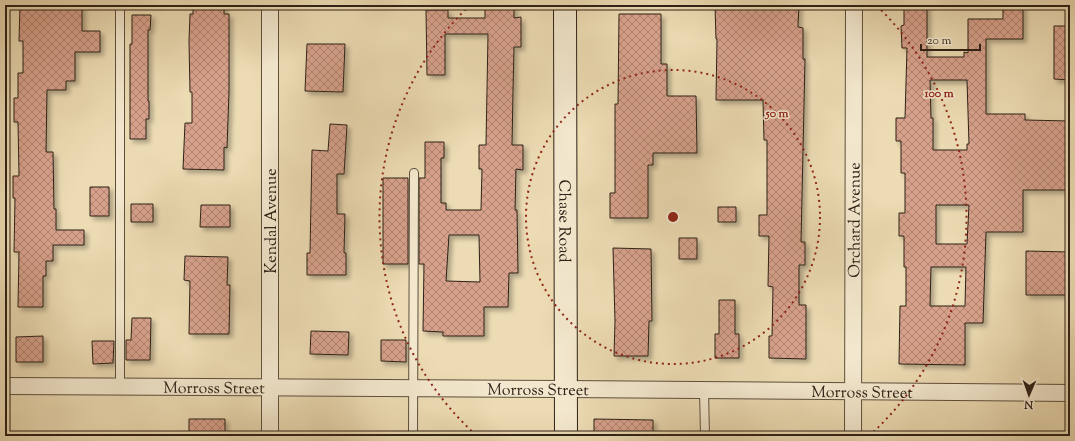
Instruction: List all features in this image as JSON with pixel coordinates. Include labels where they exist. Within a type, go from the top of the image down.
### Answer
[{"type":"street","name":"Kendal Avenue","points":[[270,5],[270,436]]},
{"type":"street","name":"Chase Road","points":[[566,5],[566,436]]},
{"type":"street","name":"Orchard Avenue","points":[[853,436],[854,5]]},
{"type":"street","name":"Morross Street","points":[[5,386],[1070,393]]},
{"type":"lane","points":[[120,5],[120,387]]},
{"type":"lane","points":[[413,436],[414,173]]},
{"type":"lane","points":[[704,390],[705,436]]},
{"type":"building","points":[[20,5],[82,5],[82,31],[100,31],[100,52],[75,52],[75,81],[66,81],[66,90],[47,90],[46,152],[53,152],[56,230],[84,230],[84,245],[53,245],[53,261],[46,261],[46,276],[43,276],[43,307],[18,307],[19,252],[14,252],[15,198],[13,198],[13,176],[19,176],[18,122],[14,122],[14,98],[18,98],[18,73],[23,73],[23,41],[19,41]]},
{"type":"building","points":[[193,5],[224,5],[224,14],[229,14],[229,92],[227,148],[224,147],[224,170],[183,169],[185,123],[192,123],[189,41],[190,14],[193,14]]},
{"type":"building","points":[[485,5],[514,5],[514,18],[521,17],[521,47],[514,47],[512,145],[523,145],[523,170],[516,169],[515,210],[517,210],[518,273],[509,273],[508,307],[484,307],[484,336],[443,336],[443,332],[423,331],[424,264],[419,264],[419,178],[425,178],[425,142],[444,142],[444,158],[441,158],[441,203],[446,203],[446,210],[481,210],[482,169],[479,169],[479,145],[486,145],[488,34],[445,34],[445,75],[427,75],[426,10],[448,10],[448,18],[485,18]],"holes":[[[449,235],[479,235],[480,282],[446,281]]]},
{"type":"building","points":[[715,5],[799,5],[798,27],[803,28],[803,59],[805,59],[801,242],[805,242],[805,265],[799,265],[799,305],[806,305],[806,359],[769,358],[769,336],[772,336],[773,287],[768,286],[769,236],[759,236],[759,215],[767,215],[767,140],[764,140],[763,100],[716,100],[717,39]]},
{"type":"building","points":[[904,5],[927,5],[927,57],[964,57],[964,52],[968,53],[968,19],[1003,19],[1003,5],[1023,5],[1023,39],[986,39],[986,114],[1025,114],[1025,120],[1070,121],[1070,190],[1023,190],[1023,232],[986,232],[983,323],[965,323],[965,365],[899,364],[900,306],[906,306],[904,236],[899,236],[899,213],[905,213],[905,173],[901,173],[901,141],[896,141],[896,118],[905,118],[907,48],[902,48],[901,26],[904,25]],"holes":[[[930,80],[967,80],[969,144],[967,144],[967,150],[933,150],[933,118],[931,118]],[[936,205],[969,205],[967,244],[936,244]],[[931,267],[966,267],[965,306],[930,306]]]},
{"type":"building","points":[[619,14],[661,14],[661,64],[667,64],[667,96],[696,96],[697,153],[653,153],[653,165],[648,165],[648,218],[610,218],[610,193],[615,193],[615,104],[618,104]]},
{"type":"building","points":[[132,15],[151,15],[150,30],[148,30],[149,119],[146,119],[146,139],[130,139],[130,44],[132,44]]},
{"type":"building","points":[[1054,26],[1070,26],[1070,80],[1054,79]]},
{"type":"building","points":[[307,44],[345,44],[343,92],[305,91]]},
{"type":"building","points":[[330,124],[347,125],[344,174],[337,174],[337,214],[345,214],[344,253],[346,253],[346,275],[307,275],[307,253],[310,253],[312,150],[328,151]]},
{"type":"building","points":[[383,178],[408,178],[408,264],[383,264]]},
{"type":"building","points":[[90,187],[109,187],[109,216],[90,216]]},
{"type":"building","points":[[131,204],[153,204],[153,222],[131,222]]},
{"type":"building","points":[[201,205],[230,205],[230,227],[200,227]]},
{"type":"building","points":[[718,207],[736,207],[736,222],[718,222]]},
{"type":"building","points":[[679,238],[697,238],[697,259],[679,259]]},
{"type":"building","points":[[613,248],[651,249],[652,321],[649,321],[648,356],[614,356],[615,321]]},
{"type":"building","points":[[1026,251],[1070,252],[1070,295],[1026,295]]},
{"type":"building","points":[[185,256],[228,257],[227,285],[230,285],[229,334],[189,334],[190,281],[184,280]]},
{"type":"building","points":[[719,300],[735,300],[735,334],[739,334],[739,358],[715,358],[715,334],[719,334]]},
{"type":"building","points":[[132,318],[151,318],[150,360],[126,360],[126,340],[131,340]]},
{"type":"building","points":[[311,331],[349,332],[348,355],[310,354]]},
{"type":"building","points":[[43,336],[43,362],[16,362],[16,337]]},
{"type":"building","points":[[381,340],[406,340],[406,362],[381,361]]},
{"type":"building","points":[[92,341],[114,341],[113,363],[93,364]]},
{"type":"building","points":[[189,419],[225,419],[225,436],[189,436]]},
{"type":"building","points":[[594,419],[653,420],[653,436],[594,436]]}]
